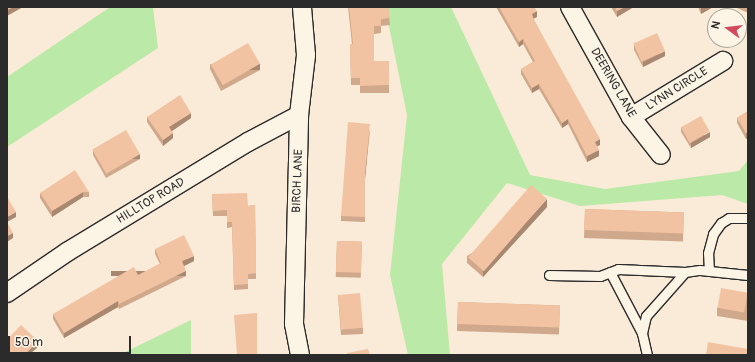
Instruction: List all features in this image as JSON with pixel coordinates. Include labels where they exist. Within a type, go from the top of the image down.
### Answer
[{"type":"street","name":"BIRCH LANE","points":[[300,355],[294,324],[299,115],[306,55],[302,7]]},
{"type":"street","name":"DEERING LANE","points":[[570,7],[631,117],[661,155]]},
{"type":"street","name":"LYNN CIRCLE","points":[[631,117],[723,61]]},
{"type":"street","name":"HILLTOP ROAD","points":[[7,293],[67,252],[248,142],[299,115]]},
{"type":"lane","points":[[709,271],[708,253],[713,234],[721,223],[729,218],[748,218]]},
{"type":"lane","points":[[549,275],[600,276],[618,269],[685,272],[709,271],[748,276]]},
{"type":"lane","points":[[610,272],[642,333],[647,355]]},
{"type":"lane","points":[[642,333],[646,316],[685,272]]},
{"type":"green space","points":[[110,7],[153,7],[158,48],[7,147],[7,77]]},
{"type":"green space","points":[[385,7],[451,7],[530,175],[605,189],[739,171],[748,160],[748,204],[722,195],[580,206],[507,183],[442,264],[450,355],[408,355],[390,275],[407,115]]},
{"type":"green space","points":[[191,320],[191,355],[119,355]]},
{"type":"building","points":[[349,7],[388,7],[390,18],[381,19],[381,26],[374,26],[374,61],[389,61],[389,85],[360,86],[360,78],[351,78],[350,44],[353,44]]},
{"type":"building","points":[[499,7],[534,7],[537,11],[532,14],[534,20],[600,139],[595,142],[599,150],[587,156],[568,119],[562,123],[539,84],[532,88],[521,69],[535,61],[523,39],[519,42]]},
{"type":"building","points":[[615,7],[625,7],[617,11]]},
{"type":"building","points":[[657,33],[665,51],[641,62],[633,44]]},
{"type":"building","points":[[248,43],[260,64],[223,85],[211,65]]},
{"type":"building","points":[[180,95],[191,113],[169,127],[173,133],[163,140],[147,117]]},
{"type":"building","points":[[748,111],[748,132],[746,133],[737,118]]},
{"type":"building","points":[[701,116],[710,132],[690,143],[681,127]]},
{"type":"building","points":[[348,122],[370,124],[365,173],[365,217],[341,216]]},
{"type":"building","points":[[126,130],[140,154],[106,174],[92,150]]},
{"type":"building","points":[[75,170],[89,192],[83,192],[52,211],[40,193]]},
{"type":"building","points":[[531,185],[547,199],[484,271],[468,257]]},
{"type":"building","points":[[247,193],[248,206],[255,205],[256,273],[248,274],[248,284],[234,285],[232,222],[227,222],[227,210],[213,211],[212,194]]},
{"type":"building","points":[[7,197],[16,212],[7,217]]},
{"type":"building","points":[[585,209],[684,212],[683,233],[584,230]]},
{"type":"building","points":[[7,222],[13,233],[7,236]]},
{"type":"building","points":[[184,235],[194,256],[182,261],[186,271],[119,304],[118,301],[64,333],[53,314],[134,267],[138,275],[161,263],[155,249]]},
{"type":"building","points":[[337,241],[362,242],[361,273],[336,272]]},
{"type":"building","points":[[721,288],[748,293],[744,312],[718,308]]},
{"type":"building","points":[[360,293],[363,328],[341,330],[338,295]]},
{"type":"building","points":[[458,302],[560,306],[559,328],[457,324]]},
{"type":"building","points":[[257,313],[257,355],[237,355],[234,315]]},
{"type":"building","points":[[21,325],[38,341],[24,355],[7,355],[7,340]]},
{"type":"building","points":[[708,342],[748,349],[748,355],[706,355]]},
{"type":"building","points":[[368,349],[370,355],[347,355],[347,353]]}]
